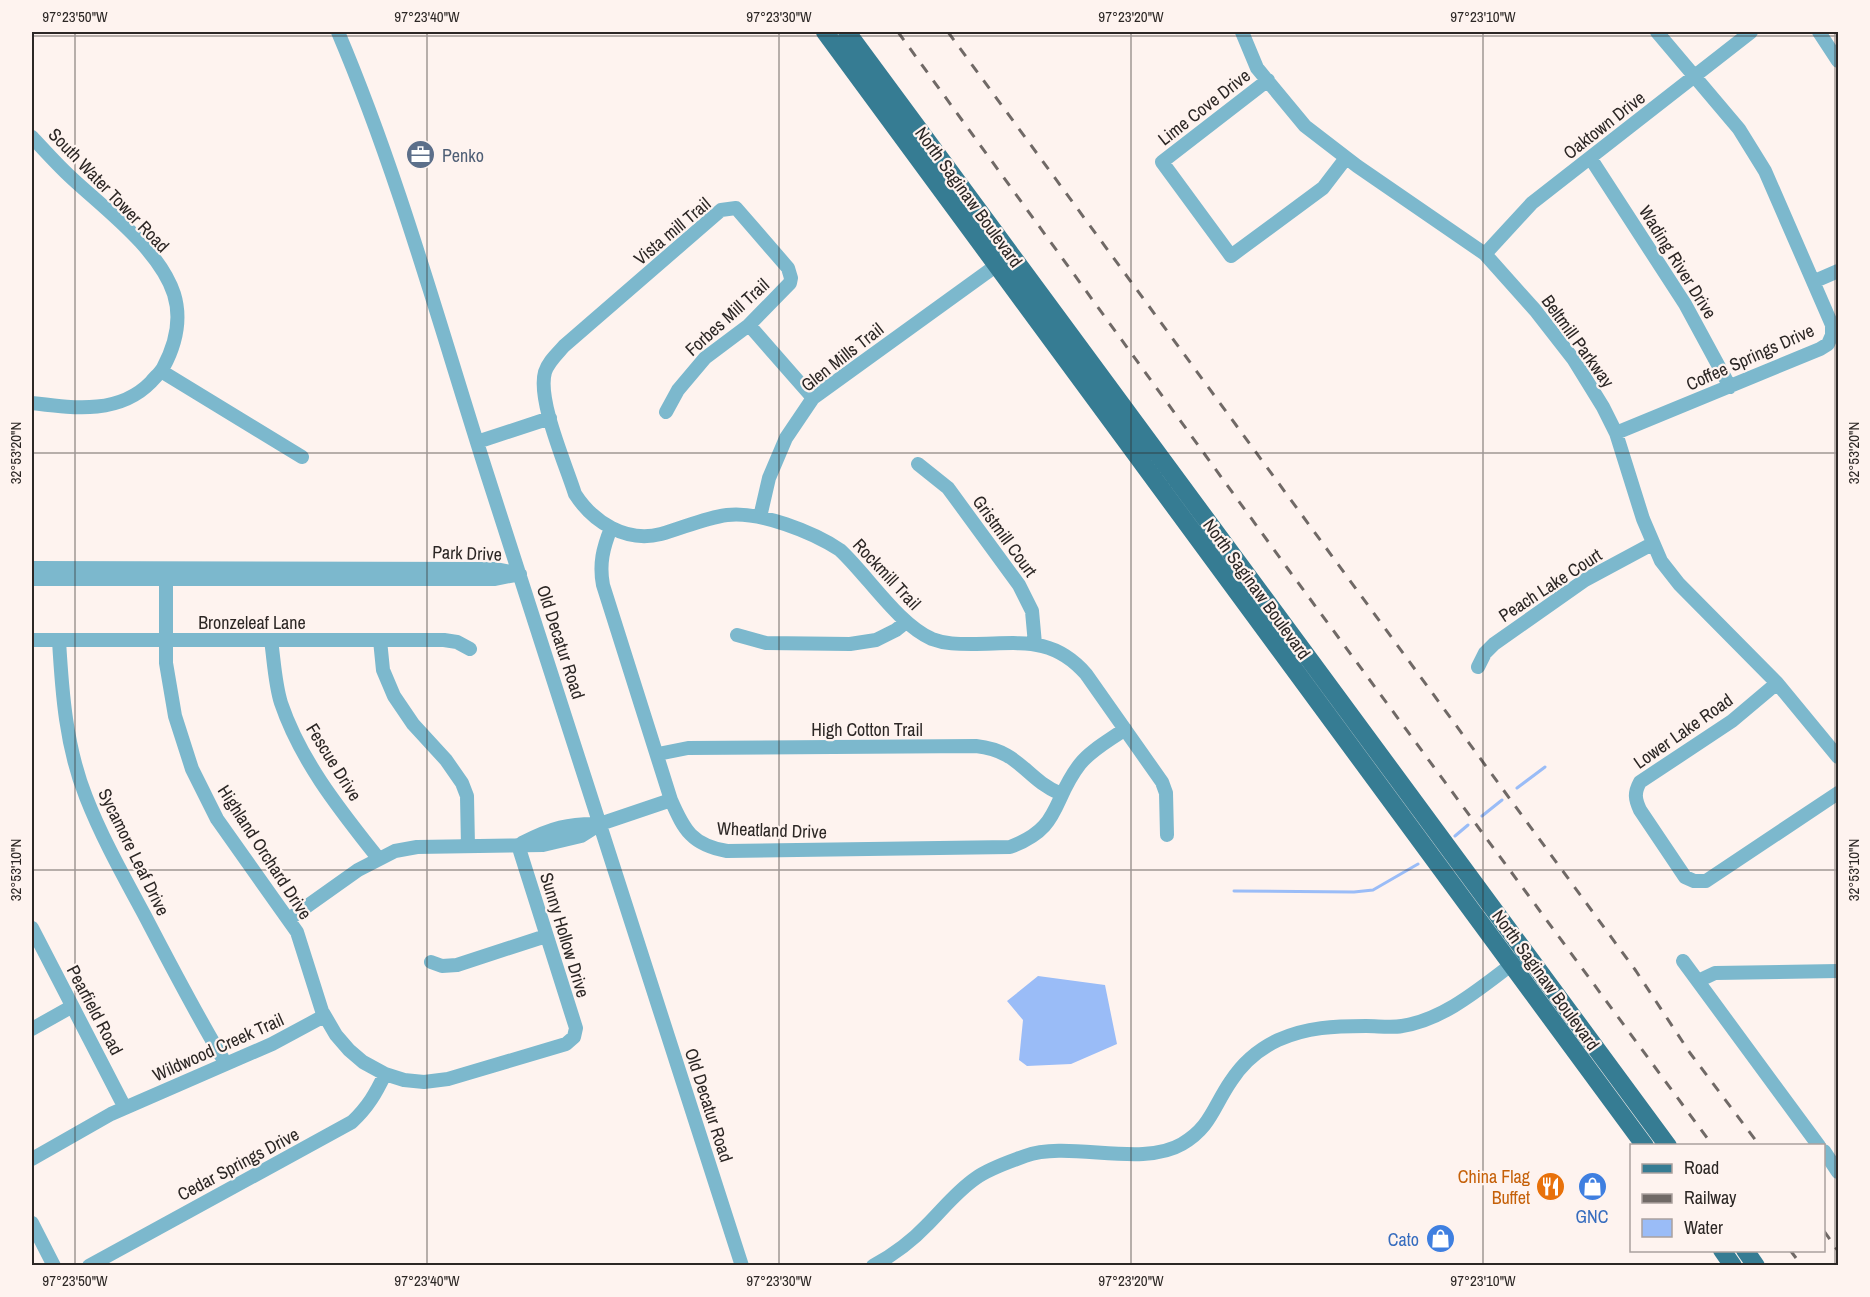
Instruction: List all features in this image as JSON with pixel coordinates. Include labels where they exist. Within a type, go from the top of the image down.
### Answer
[{"type":"main road","name":"North Saginaw Boulevard","points":[[825,32],[997,265],[1519,958],[1666,1144]]},
{"type":"main road","name":"North Saginaw Boulevard","points":[[847,32],[1519,958],[1644,1144]]},
{"type":"main road","points":[[1723,1252],[1733,1266]]},
{"type":"main road","points":[[1746,1252],[1756,1266]]},
{"type":"street","name":"Old Decatur Road","points":[[338,32],[377,128],[419,253],[477,442],[742,1266]]},
{"type":"street","name":"Beltmill Parkway","points":[[1242,32],[1257,68],[1305,126],[1346,158],[1485,254],[1535,310],[1574,360],[1603,407],[1616,433],[1652,544],[1661,561],[1678,584],[1777,683],[1839,757]]},
{"type":"street","name":"Coffee Springs Drive","points":[[1616,433],[1828,344],[1832,335],[1832,324],[1815,281],[1765,171],[1739,129],[1657,32]]},
{"type":"street","name":"Oaktown Drive","points":[[1485,254],[1532,203],[1751,32]]},
{"type":"street","points":[[1819,32],[1839,61]]},
{"type":"street","name":"Lime Cove Drive","points":[[1268,80],[1162,162],[1231,256],[1323,188],[1346,158]]},
{"type":"street","name":"South Water Tower Road","points":[[32,136],[64,171],[145,248],[165,274],[174,294],[178,314],[175,343],[161,371],[141,392],[128,400],[108,406],[89,407],[32,403]]},
{"type":"street","name":"Wading River Drive","points":[[1591,159],[1685,304],[1730,387]]},
{"type":"street","name":"Vista mill Trail","points":[[545,374],[548,366],[564,346],[721,210],[736,208],[788,268],[791,278]]},
{"type":"street","name":"Glen Mills Trail","points":[[760,517],[768,478],[786,438],[813,398],[997,265]]},
{"type":"street","points":[[1815,281],[1839,271]]},
{"type":"street","name":"Forbes Mill Trail","points":[[666,412],[678,390],[705,358],[749,325],[777,298],[790,283],[791,278]]},
{"type":"street","points":[[749,325],[813,398]]},
{"type":"street","points":[[161,371],[302,456]]},
{"type":"street","name":"Rockmill Trail","points":[[545,374],[544,393],[550,418],[575,494],[594,517],[610,528],[641,536],[658,535],[728,515],[760,517],[788,526],[840,550],[906,622],[932,639],[946,643],[1035,644],[1050,647],[1076,662],[1086,674],[1162,782],[1166,793],[1167,835]]},
{"type":"street","points":[[477,442],[550,418]]},
{"type":"street","name":"Gristmill Court","points":[[918,464],[948,488],[1019,585],[1032,611],[1035,644]]},
{"type":"street","name":"Wheatland Drive","points":[[610,528],[600,563],[603,585],[671,800],[681,822],[694,839],[713,849],[727,851],[996,849],[1018,844],[1038,834],[1050,821],[1061,794],[1082,761],[1125,729]]},
{"type":"street","name":"Peach Lake Court","points":[[1478,667],[1485,653],[1494,644],[1585,580],[1652,544]]},
{"type":"street","name":"Park Drive","points":[[32,568],[166,574],[494,579],[520,574]]},
{"type":"street","name":"Park Drive","points":[[32,579],[166,574]]},
{"type":"street","name":"Highland Orchard Drive","points":[[166,574],[166,663],[175,716],[192,769],[217,819],[289,919],[302,944],[324,1016],[349,1050],[363,1062],[385,1074],[404,1080],[424,1082],[448,1079],[566,1044],[574,1037]]},
{"type":"street","points":[[737,635],[766,643],[850,644],[887,636],[906,622]]},
{"type":"street","name":"Bronzeleaf Lane","points":[[32,640],[444,640],[457,642],[470,649]]},
{"type":"street","name":"Sycamore Leaf Drive","points":[[59,640],[62,690],[70,742],[86,796],[144,915],[206,1032],[226,1064]]},
{"type":"street","name":"Fescue Drive","points":[[271,640],[281,702],[298,745],[325,788],[378,858]]},
{"type":"street","points":[[380,640],[383,670],[394,696],[413,724],[446,760],[462,783],[467,796],[468,846]]},
{"type":"street","name":"Lower Lake Road","points":[[1777,683],[1732,721],[1640,782],[1636,790],[1636,800],[1640,810],[1685,877],[1694,881],[1706,881],[1839,794]]},
{"type":"street","name":"High Cotton Trail","points":[[657,754],[688,748],[976,746],[1002,751],[1015,759],[1044,786],[1061,794]]},
{"type":"street","points":[[289,919],[378,858],[395,851],[417,846],[518,845],[542,833],[575,823],[600,824],[671,800]]},
{"type":"street","name":"Sunny Hollow Drive","points":[[518,845],[576,1028],[574,1037]]},
{"type":"street","name":"Pearfield Road","points":[[32,928],[125,1108]]},
{"type":"street","points":[[431,962],[442,966],[457,965],[546,936]]},
{"type":"street","points":[[873,1266],[900,1250],[954,1197],[977,1178],[1000,1166],[1028,1155],[1047,1152],[1148,1154],[1178,1146],[1202,1130],[1231,1080],[1251,1058],[1276,1041],[1302,1030],[1325,1026],[1401,1027],[1423,1021],[1455,1005],[1519,958]]},
{"type":"street","points":[[1683,961],[1818,1144]]},
{"type":"street","points":[[1698,981],[1715,973],[1839,971]]},
{"type":"street","points":[[32,1029],[71,1007]]},
{"type":"street","name":"Wildwood Creek Trail","points":[[32,1159],[125,1108],[272,1044],[324,1016]]},
{"type":"street","name":"Cedar Springs Drive","points":[[89,1266],[352,1122],[375,1096],[385,1074]]},
{"type":"street","points":[[1825,1152],[1839,1172]]},
{"type":"street","points":[[32,1223],[54,1266]]},
{"type":"water","points":[[1038,976],[1105,985],[1117,1044],[1071,1064],[1027,1066],[1019,1060],[1023,1020],[1007,1001]]},
{"type":"waterway","points":[[1517,788],[1545,767]]},
{"type":"waterway","points":[[1482,816],[1502,800]]},
{"type":"waterway","points":[[1455,836],[1468,825]]},
{"type":"waterway","points":[[1234,891],[1354,892],[1373,890],[1418,864]]},
{"type":"railway","points":[[898,32],[1288,569],[1712,1144]]},
{"type":"railway","points":[[948,32],[1636,971],[1690,1053],[1758,1144]]},
{"type":"railway","points":[[1825,1232],[1838,1251]]},
{"type":"railway","points":[[1792,1252],[1802,1266]]},
{"type":"place","name":"Penko","points":[[421,155]]},
{"type":"place","name":"China Flag Buffet","points":[[1551,1186]]},
{"type":"place","name":"GNC","points":[[1592,1187]]},
{"type":"place","name":"Cato","points":[[1440,1239]]}]
